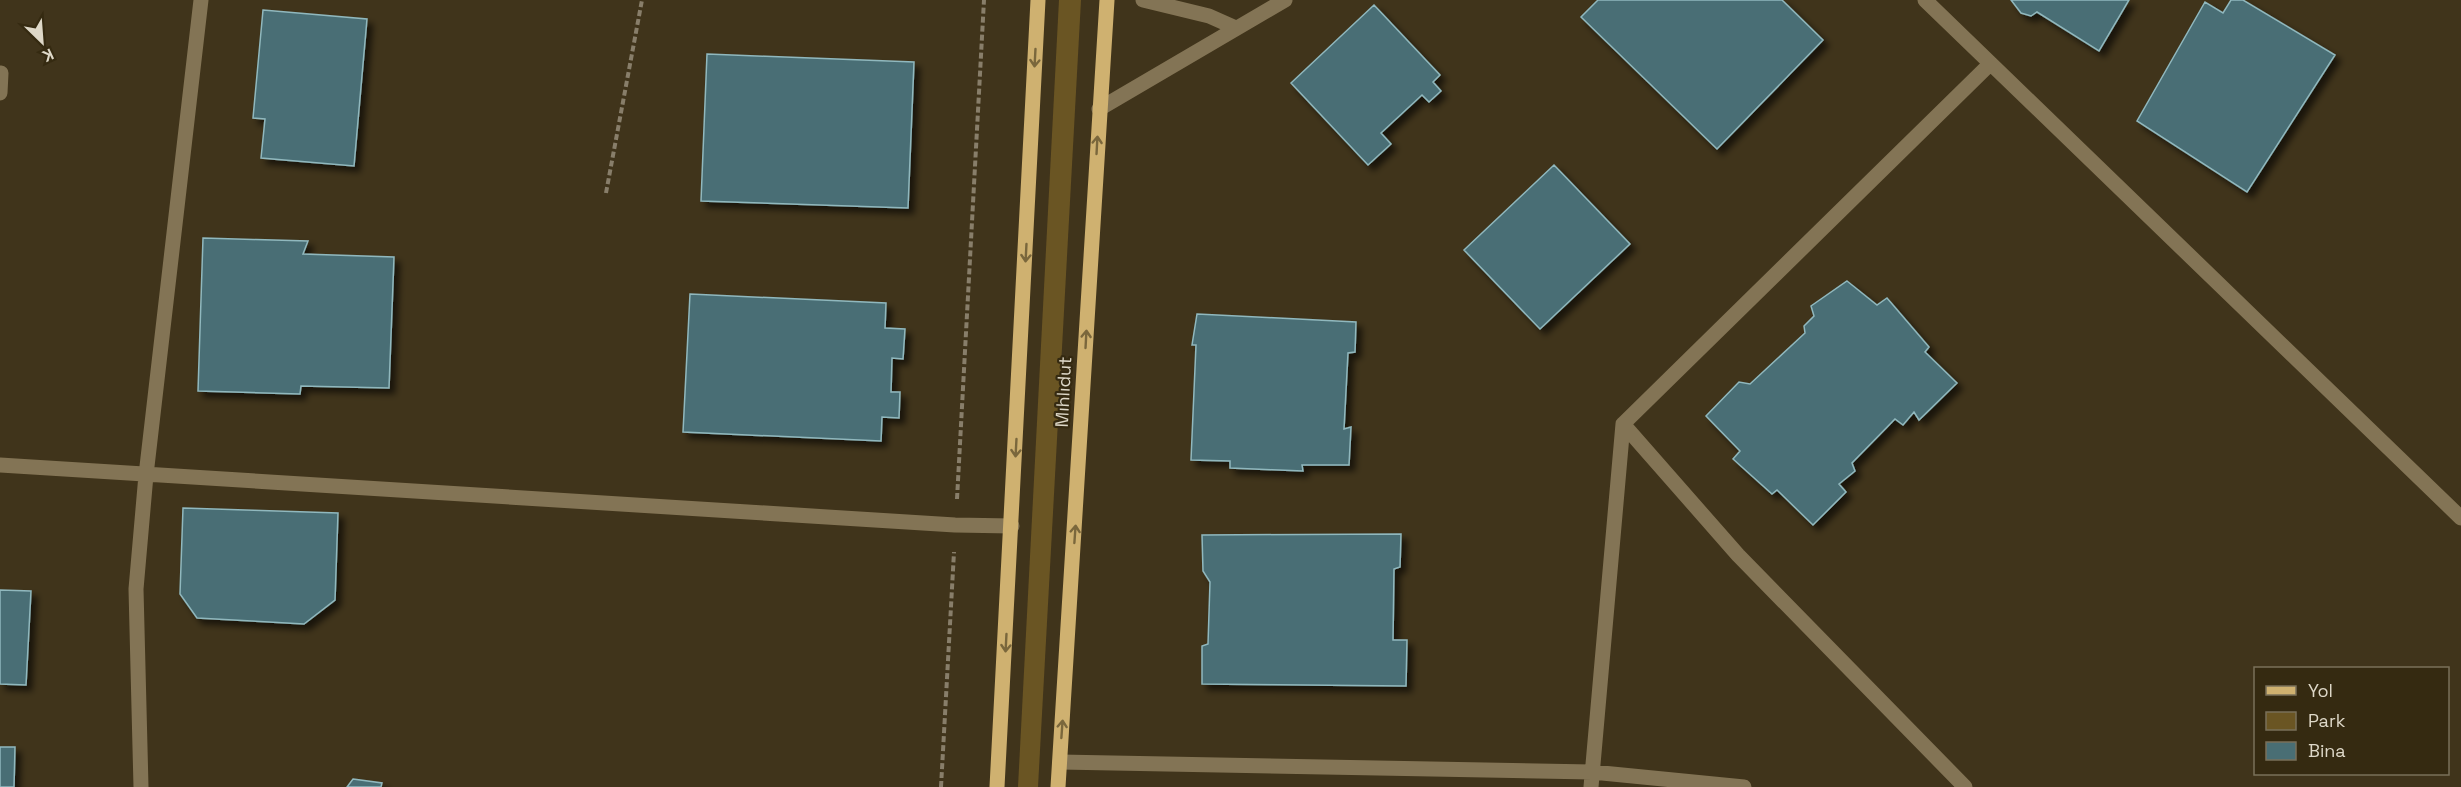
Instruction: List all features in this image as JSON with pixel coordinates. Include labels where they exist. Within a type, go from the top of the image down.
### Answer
[{"type":"main road","points":[[997,787],[1038,0]]},
{"type":"main road","name":"Mıhlıdut","points":[[1058,787],[1107,0]]},
{"type":"street","points":[[141,787],[136,589],[146,475],[201,0]]},
{"type":"street","points":[[1143,0],[1209,16],[1236,28]]},
{"type":"street","points":[[1099,109],[1285,0]]},
{"type":"street","points":[[1925,0],[2461,518]]},
{"type":"street","points":[[1591,779],[1623,424],[1990,64]]},
{"type":"street","points":[[0,93],[1,73]]},
{"type":"street","points":[[1623,424],[1738,555],[1965,787]]},
{"type":"street","points":[[0,465],[956,525],[1012,526]]},
{"type":"street","points":[[1060,762],[1591,779],[1744,787]]},
{"type":"path","points":[[606,193],[642,0]]},
{"type":"path","points":[[941,787],[984,0]]},
{"type":"green space","points":[[1059,0],[1081,0],[1038,787],[1018,787]]},
{"type":"building","points":[[1598,0],[1782,0],[1823,40],[1717,149],[1581,17]]},
{"type":"building","points":[[2011,0],[2129,0],[2099,51],[2037,12],[2031,16],[2021,13]]},
{"type":"building","points":[[2231,0],[2243,0],[2335,55],[2247,192],[2137,121],[2205,2],[2223,13]]},
{"type":"building","points":[[1374,5],[1440,75],[1433,82],[1441,91],[1429,102],[1422,95],[1381,133],[1391,144],[1368,165],[1291,83]]},
{"type":"building","points":[[263,10],[367,19],[354,166],[261,158],[265,119],[253,118]]},
{"type":"building","points":[[707,54],[914,62],[908,208],[701,201]]},
{"type":"building","points":[[1554,165],[1630,244],[1540,329],[1464,250]]},
{"type":"building","points":[[203,238],[308,241],[303,254],[394,257],[389,388],[301,386],[300,394],[198,391]]},
{"type":"building","points":[[1847,281],[1877,305],[1887,298],[1929,347],[1925,352],[1957,383],[1919,420],[1914,412],[1903,425],[1895,419],[1852,463],[1855,471],[1839,484],[1846,492],[1813,525],[1777,490],[1772,494],[1733,459],[1740,451],[1706,416],[1739,382],[1750,384],[1805,333],[1804,326],[1814,316],[1811,306]]},
{"type":"building","points":[[690,294],[886,303],[885,328],[905,329],[903,359],[892,358],[891,392],[900,392],[899,418],[882,417],[881,441],[683,432]]},
{"type":"building","points":[[1197,314],[1356,322],[1355,352],[1348,353],[1344,429],[1351,427],[1349,465],[1302,465],[1303,471],[1230,468],[1230,461],[1191,460],[1196,345],[1192,345]]},
{"type":"building","points":[[183,508],[338,513],[335,600],[304,624],[197,618],[180,594]]},
{"type":"building","points":[[1401,534],[1400,567],[1394,569],[1393,640],[1407,640],[1406,686],[1202,684],[1202,646],[1208,644],[1210,582],[1203,571],[1202,535]]},
{"type":"building","points":[[0,590],[31,591],[26,685],[0,684]]},
{"type":"building","points":[[0,747],[15,747],[14,787],[0,787]]},
{"type":"building","points":[[353,779],[382,783],[381,787],[347,787]]}]
